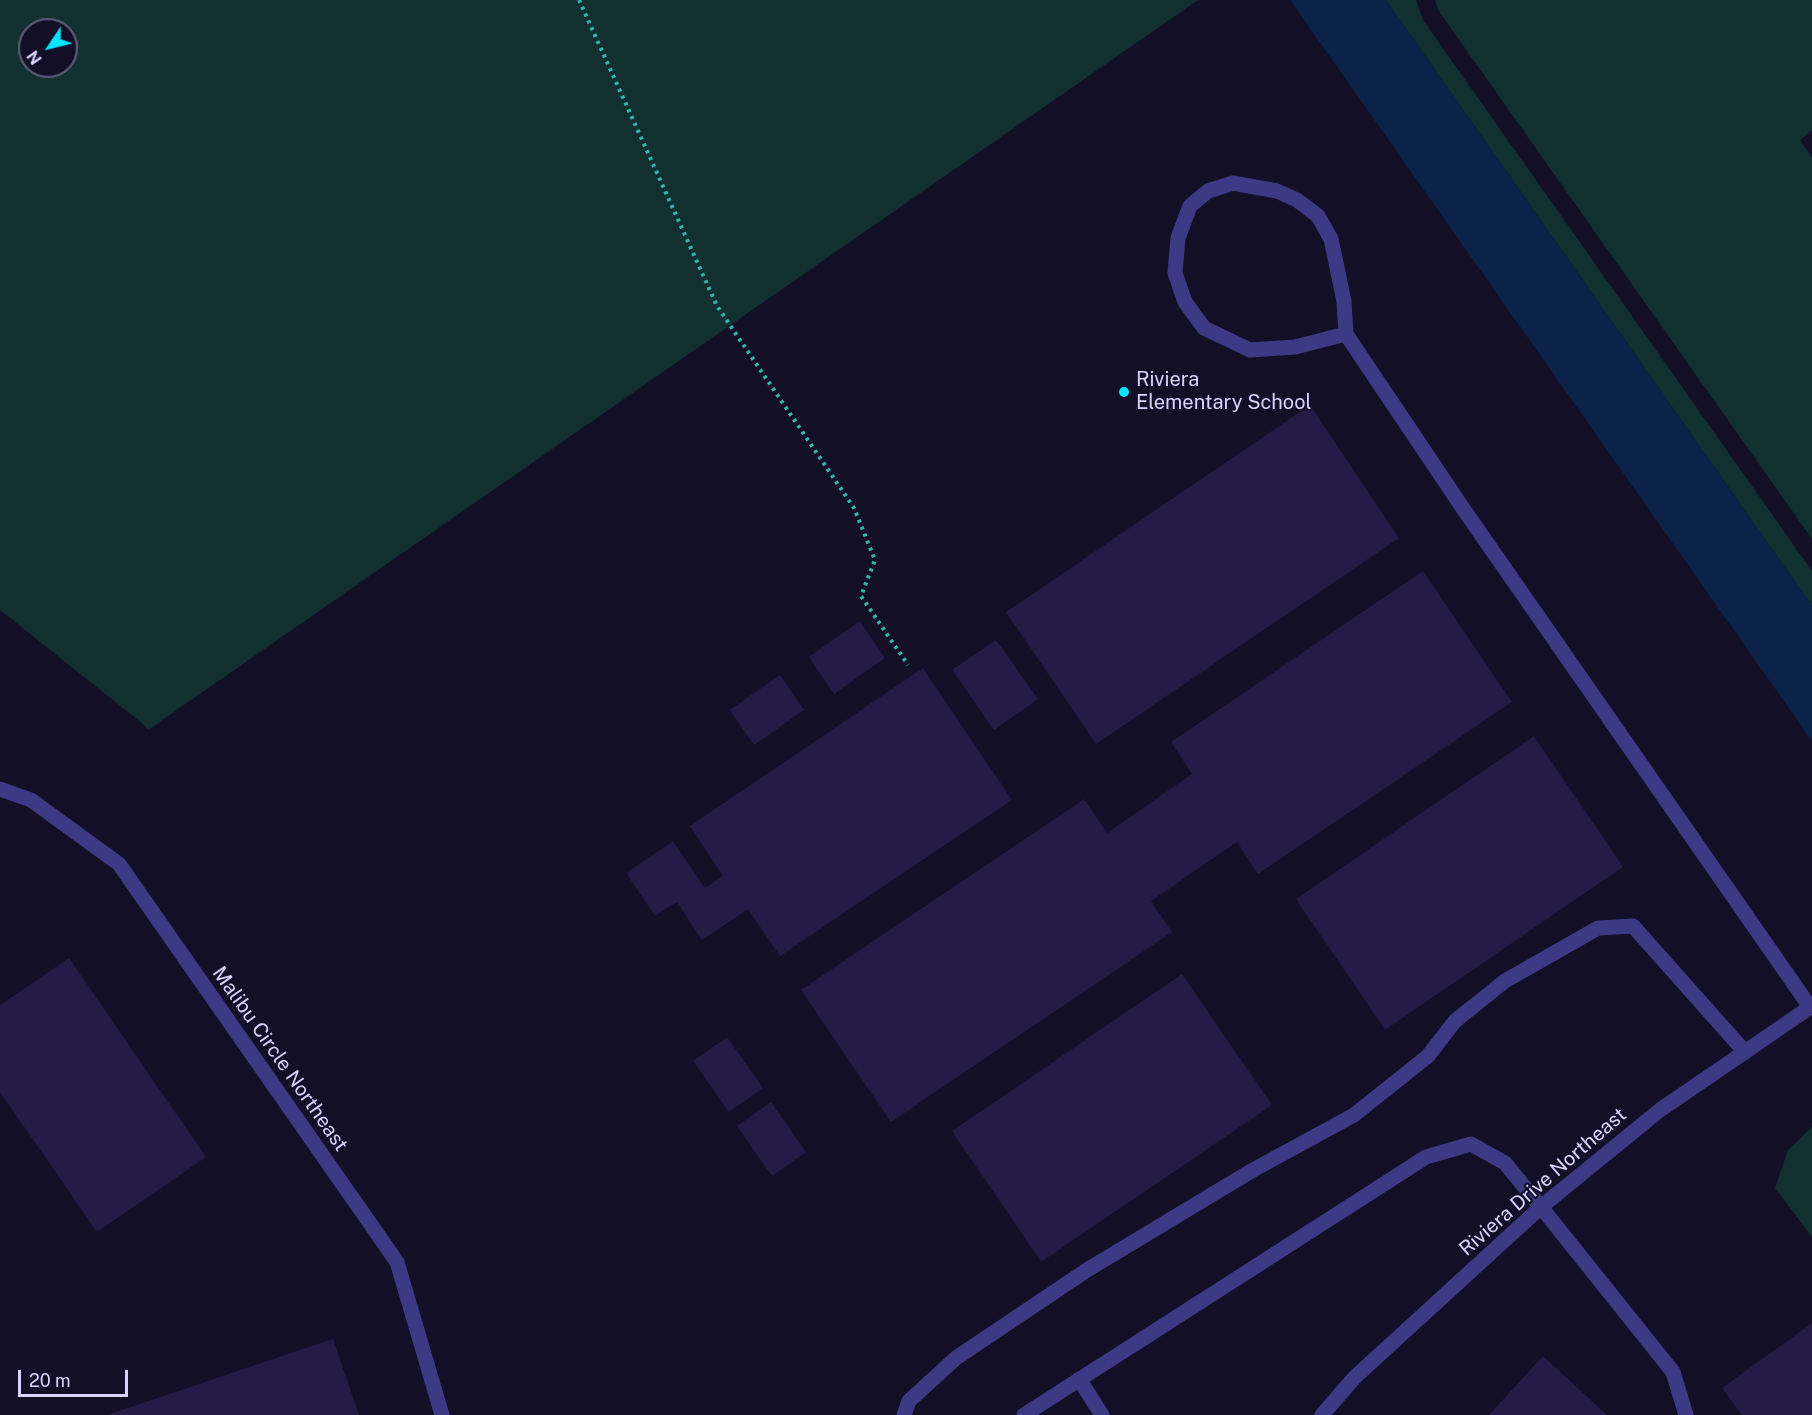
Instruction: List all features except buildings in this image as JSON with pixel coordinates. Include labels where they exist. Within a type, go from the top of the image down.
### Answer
[{"type":"street","points":[[1346,334],[1297,346],[1250,350],[1203,328],[1185,302],[1175,273],[1178,238],[1190,206],[1208,191],[1233,183],[1277,191],[1298,200],[1318,216],[1332,239],[1344,301],[1346,334],[1462,507],[1811,1006]]},
{"type":"street","name":"Malibu Circle Northeast","points":[[0,789],[31,800],[119,864],[397,1262],[442,1415]]},
{"type":"street","points":[[904,1415],[909,1401],[956,1358],[1096,1264],[1253,1170],[1354,1115],[1428,1056],[1455,1021],[1505,981],[1598,928],[1633,926],[1745,1052]]},
{"type":"street","name":"Riviera Drive Northeast","points":[[1322,1415],[1355,1377],[1541,1207],[1660,1110],[1811,1006]]},
{"type":"street","points":[[1024,1415],[1426,1157],[1471,1144],[1505,1163],[1673,1372],[1686,1415]]},
{"type":"street","points":[[1079,1379],[1102,1415]]},
{"type":"path","points":[[579,0],[717,306],[854,508],[875,560],[861,596],[908,665]]},
{"type":"green space","points":[[0,0],[1198,0],[148,730],[0,610]]},
{"type":"green space","points":[[1386,0],[1416,0],[1423,20],[1812,571],[1812,606]]},
{"type":"green space","points":[[1435,0],[1812,0],[1812,130],[1800,140],[1812,157],[1812,539],[1438,10]]},
{"type":"green space","points":[[1812,1127],[1812,1237],[1775,1188],[1788,1150]]},
{"type":"water","points":[[1290,0],[1386,0],[1812,606],[1812,741]]},
{"type":"place","name":"Riviera Elementary School","points":[[1124,392]]}]
